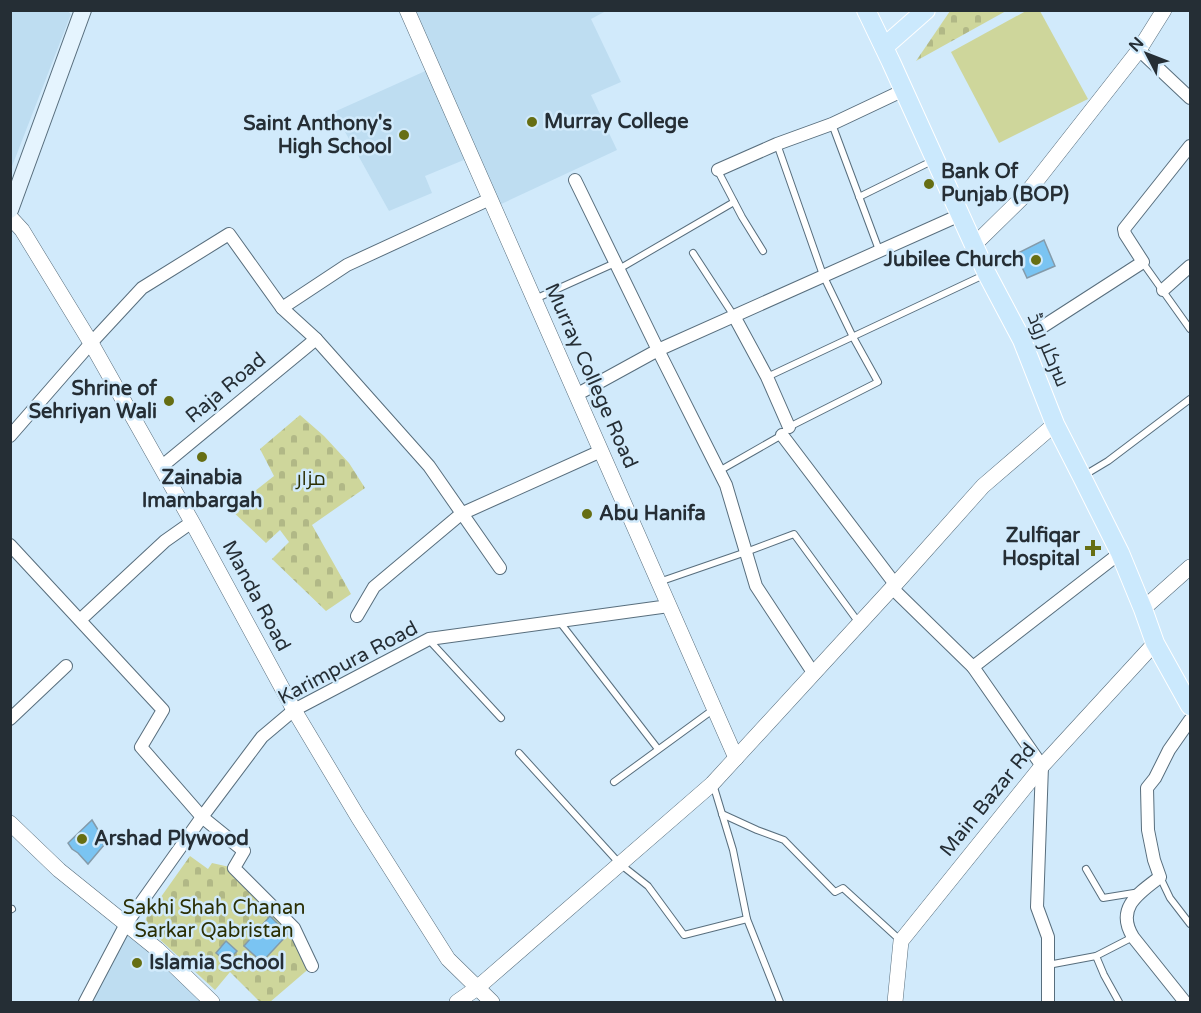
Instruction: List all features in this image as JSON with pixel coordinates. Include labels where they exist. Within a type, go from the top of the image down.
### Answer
[{"type":"main road","points":[[10,202],[83,10]]},
{"type":"main road","points":[[10,210],[83,10]]},
{"type":"main road","name":"سرکلر روڈ","points":[[866,10],[987,274],[1022,340],[1054,424],[1120,553],[1155,643],[1190,706]]},
{"type":"main road","points":[[884,47],[926,10]]},
{"type":"street","name":"Murray College Road","points":[[407,10],[736,758]]},
{"type":"street","points":[[974,245],[1026,194],[1139,50],[1164,10]]},
{"type":"street","points":[[1139,50],[1191,98]]},
{"type":"street","points":[[718,170],[777,144],[832,124],[904,90]]},
{"type":"street","points":[[1022,340],[1143,262],[1124,229],[1191,146]]},
{"type":"street","points":[[575,180],[726,485],[756,586],[814,674]]},
{"type":"street","points":[[282,308],[347,266],[490,199]]},
{"type":"street","points":[[576,395],[658,350],[960,215]]},
{"type":"street","name":"Manda Road","points":[[10,217],[22,230],[90,343],[192,522],[294,710],[358,817],[448,959],[477,992],[492,1002]]},
{"type":"street","points":[[10,436],[90,343],[142,288],[229,234],[282,308],[315,339],[429,466],[500,568]]},
{"type":"street","points":[[1163,291],[1191,266]]},
{"type":"street","points":[[734,316],[767,377],[785,431],[894,586],[973,667],[1042,766],[1037,907],[1048,936],[1048,1002]]},
{"type":"street","name":"Raja Road","points":[[161,467],[315,339]]},
{"type":"street","points":[[457,1002],[477,992],[712,784],[860,624],[983,486],[1054,424]]},
{"type":"street","points":[[357,616],[374,587],[461,514],[601,451]]},
{"type":"street","points":[[80,620],[165,541],[192,522]]},
{"type":"street","points":[[10,545],[163,710],[141,747],[202,817],[244,851],[234,868],[294,928],[312,966]]},
{"type":"street","points":[[973,667],[1120,553]]},
{"type":"street","points":[[1143,609],[1191,567]]},
{"type":"street","name":"Karimpura Road","points":[[85,1002],[126,924],[202,817],[262,737],[294,710],[429,639],[669,606]]},
{"type":"street","name":"Main Bazar Rd","points":[[901,941],[1042,766],[1155,643]]},
{"type":"street","points":[[10,719],[66,666]]},
{"type":"street","points":[[1185,1002],[1134,937],[1128,928],[1127,916],[1129,905],[1140,892],[1160,877],[1148,830],[1147,788],[1155,778],[1169,750],[1191,720]]},
{"type":"street","points":[[10,823],[59,870],[157,950],[212,1002]]},
{"type":"street","points":[[895,1002],[901,941]]},
{"type":"lane","points":[[832,124],[879,250]]},
{"type":"lane","points":[[719,471],[785,431],[878,382],[824,275],[777,144]]},
{"type":"lane","points":[[859,197],[935,160]]},
{"type":"lane","points":[[718,170],[763,251]]},
{"type":"lane","points":[[534,300],[617,266],[734,202]]},
{"type":"lane","points":[[693,253],[734,316]]},
{"type":"lane","points":[[1143,262],[1191,329]]},
{"type":"lane","points":[[767,377],[987,274]]},
{"type":"lane","points":[[1082,477],[1108,461],[1191,399]]},
{"type":"lane","points":[[658,582],[794,534],[860,624]]},
{"type":"lane","points":[[559,620],[658,749]]},
{"type":"lane","points":[[429,639],[501,717]]},
{"type":"lane","points":[[614,782],[714,709]]},
{"type":"lane","points":[[519,753],[620,864],[648,886],[684,935],[747,919]]},
{"type":"lane","points":[[712,784],[733,850],[747,919],[780,1002]]},
{"type":"lane","points":[[722,814],[784,840],[835,892],[843,888],[901,941]]},
{"type":"lane","points":[[1086,869],[1103,898],[1140,892]]},
{"type":"lane","points":[[1160,877],[1170,898],[1191,924]]},
{"type":"lane","points":[[1048,966],[1096,956],[1134,937]]},
{"type":"lane","points":[[1096,956],[1119,1002]]},
{"type":"shaded area","points":[[11,10],[66,10],[71,14],[11,169]]},
{"type":"shaded area","name":"Murray College","points":[[412,11],[606,11],[591,19],[621,82],[591,95],[617,150],[497,206]]},
{"type":"shaded area","name":"Saint Anthony's High School","points":[[432,68],[471,157],[425,176],[432,193],[389,211],[334,112]]},
{"type":"shaded area","name":"Islamia School","points":[[126,924],[212,1002],[85,1002]]},
{"type":"green space","points":[[950,11],[1006,11],[916,61]]},
{"type":"green space","points":[[1026,11],[1040,11],[1088,99],[999,143],[951,52]]},
{"type":"green space","name":"مزار","points":[[300,415],[349,463],[365,488],[312,525],[351,594],[326,611],[272,559],[289,542],[280,530],[266,543],[231,510],[274,476],[260,449]]},
{"type":"green space","name":"Sakhi Shah Chanan Sarkar Qabristan","points":[[190,856],[208,869],[212,863],[234,868],[294,928],[312,966],[270,1002],[260,1002],[230,972],[215,990],[145,926],[146,918]]},
{"type":"building","name":"Jubilee Church","points":[[1044,240],[1055,266],[1027,278],[1016,254]]},
{"type":"building","points":[[92,820],[100,833],[97,836],[104,845],[88,864],[68,843]]},
{"type":"building","points":[[270,916],[288,934],[262,962],[244,946]]},
{"type":"building","points":[[226,941],[237,951],[227,962],[216,953]]},
{"type":"place","name":"Murray College","points":[[532,122]]},
{"type":"place","name":"Saint Anthony's High School","points":[[404,135]]},
{"type":"place","name":"Bank Of Punjab (BOP)","points":[[929,184]]},
{"type":"place","name":"Jubilee Church","points":[[1036,260]]},
{"type":"place","name":"Shrine of Sehriyan Wali","points":[[169,401]]},
{"type":"place","name":"Zainabia Imambargah","points":[[202,457]]},
{"type":"place","name":"Abu Hanifa","points":[[587,514]]},
{"type":"place","name":"Zulfiqar Hospital","points":[[1093,548]]},
{"type":"place","name":"Arshad Plywood","points":[[82,839]]},
{"type":"place","name":"Islamia School","points":[[137,963]]}]
